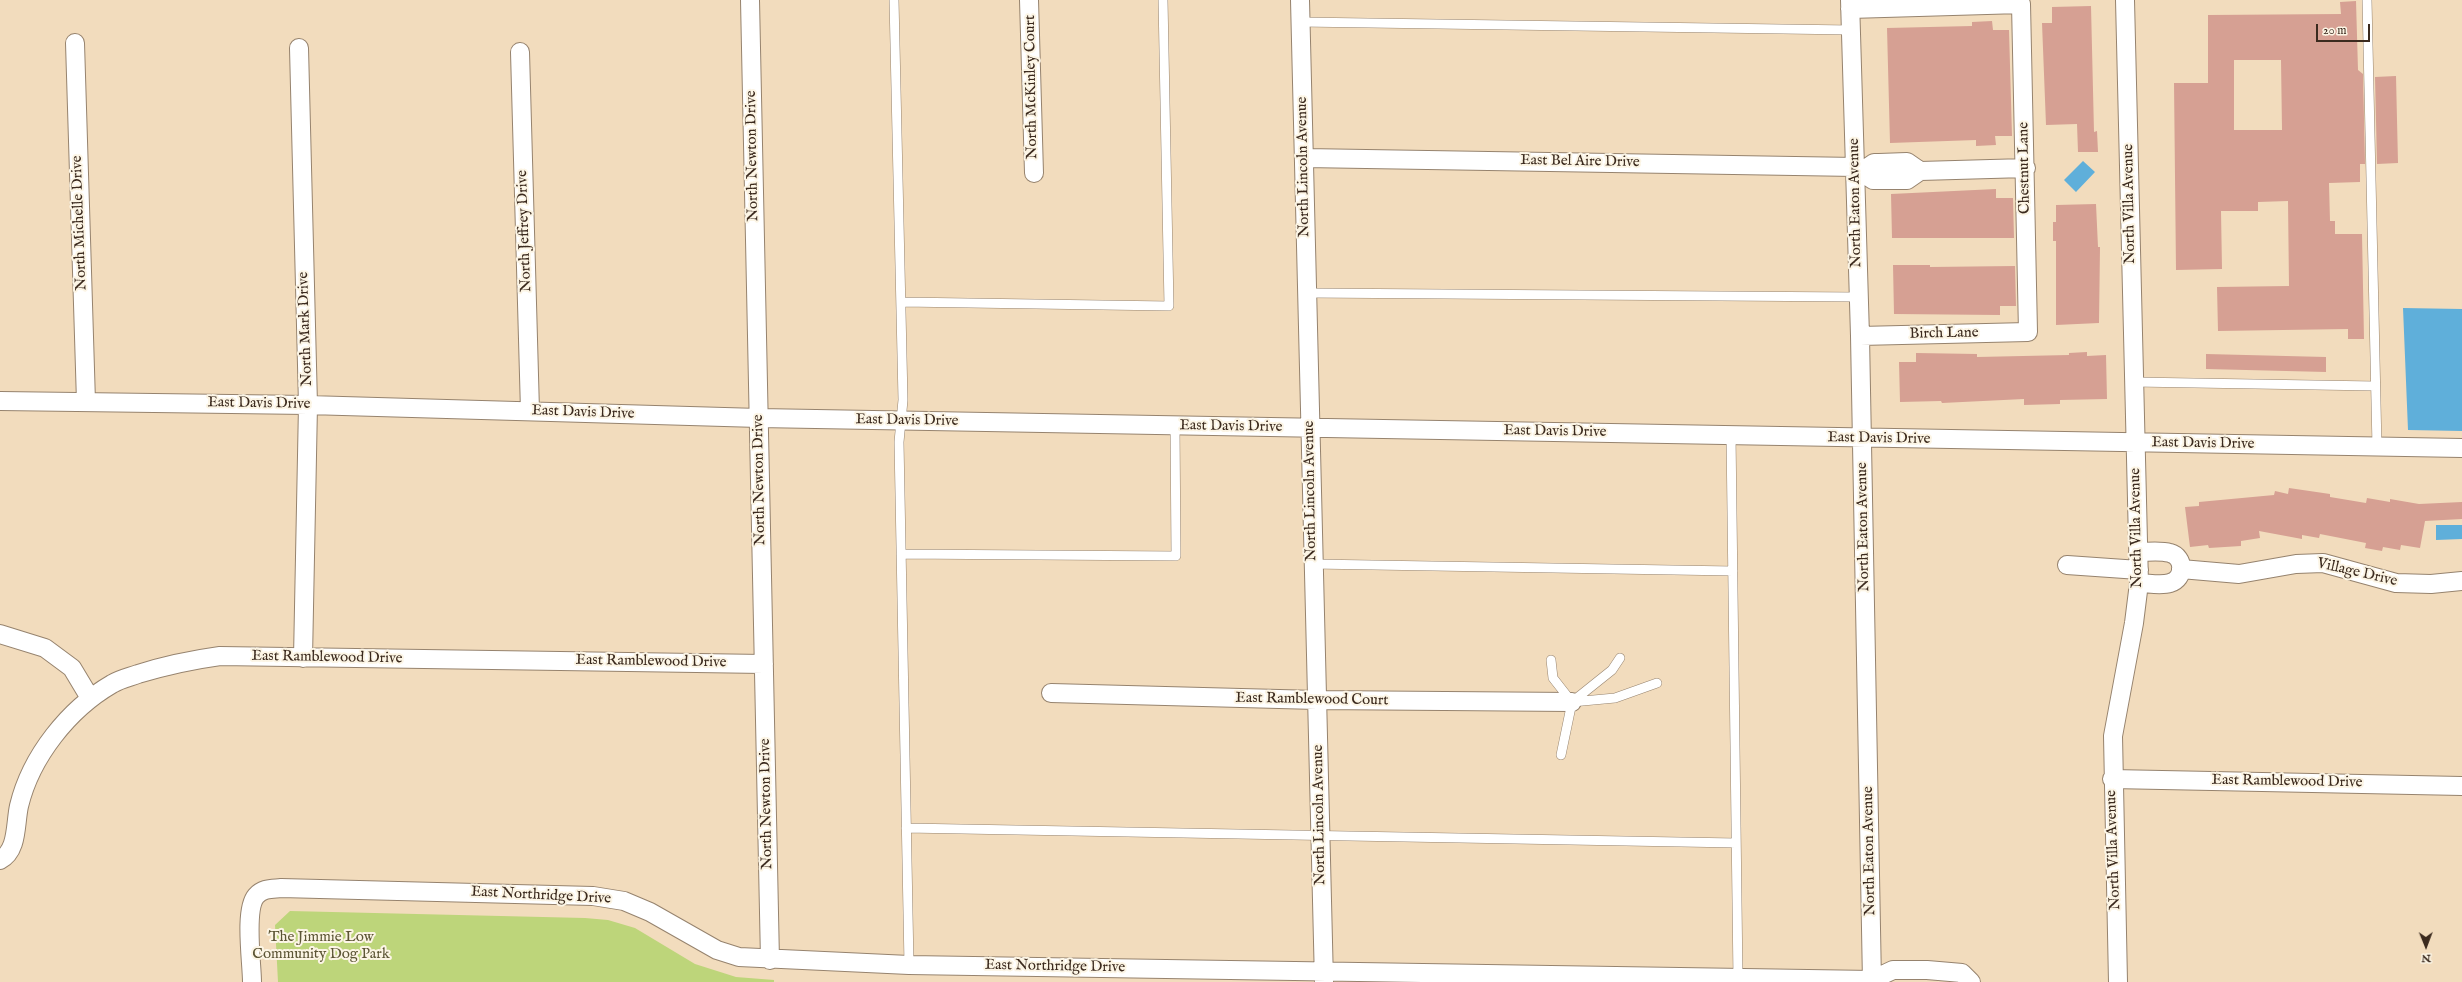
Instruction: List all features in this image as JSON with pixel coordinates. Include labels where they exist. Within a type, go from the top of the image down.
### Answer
[{"type":"street","name":"North Newton Drive","points":[[750,0],[770,960]]},
{"type":"street","name":"North McKinley Court","points":[[1030,0],[1034,173]]},
{"type":"street","name":"North Lincoln Avenue","points":[[1300,0],[1324,976]]},
{"type":"street","name":"North Villa Avenue","points":[[2118,982],[2112,779],[2114,726],[2134,622],[2139,576],[2125,0]]},
{"type":"street","name":"Chestnut Lane","points":[[1850,4],[2021,4],[2026,168],[2028,332]]},
{"type":"street","name":"North Eaton Avenue","points":[[1850,4],[1858,170],[1857,298],[1860,336],[1874,981]]},
{"type":"street","name":"North Michelle Drive","points":[[75,43],[86,402]]},
{"type":"street","name":"North Mark Drive","points":[[299,48],[308,405],[303,658]]},
{"type":"street","name":"North Jeffrey Drive","points":[[520,52],[530,411]]},
{"type":"street","name":"East Bel Aire Drive","points":[[1305,158],[1858,170]]},
{"type":"street","points":[[1858,170],[1874,163],[1907,162],[1920,171],[2026,168]]},
{"type":"street","name":"Birch Lane","points":[[1860,336],[2028,332]]},
{"type":"street","name":"East Davis Drive","points":[[0,401],[308,405],[901,421],[1731,435],[1862,439],[2462,448]]},
{"type":"street","points":[[2067,565],[2139,576],[2172,583],[2178,578],[2181,570],[2180,561],[2172,553],[2138,552]]},
{"type":"street","name":"Village Drive","points":[[2181,570],[2239,574],[2296,564],[2323,562],[2396,583],[2419,585],[2462,581]]},
{"type":"street","points":[[0,634],[45,648],[72,668],[90,698]]},
{"type":"street","name":"East Ramblewood Drive","points":[[0,860],[7,857],[12,849],[20,804],[34,766],[57,731],[90,698],[114,683],[180,661],[220,656],[764,664]]},
{"type":"street","name":"East Ramblewood Court","points":[[1051,693],[1317,700],[1572,702]]},
{"type":"street","name":"East Ramblewood Drive","points":[[2112,779],[2462,786]]},
{"type":"street","name":"East Northridge Drive","points":[[252,982],[250,908],[255,896],[265,889],[281,888],[593,896],[624,901],[650,912],[717,950],[739,957],[770,960],[1324,976],[1874,981],[1893,970],[1927,970],[1962,973],[1971,982]]},
{"type":"lane","points":[[894,0],[902,302],[903,400],[899,442],[909,964]]},
{"type":"lane","points":[[902,302],[1169,306],[1163,0]]},
{"type":"lane","points":[[2367,0],[2377,447]]},
{"type":"lane","points":[[1300,22],[1851,30]]},
{"type":"lane","points":[[1307,293],[1857,298]]},
{"type":"lane","points":[[2134,382],[2375,386]]},
{"type":"lane","points":[[901,554],[1176,556],[1175,426]]},
{"type":"lane","points":[[1731,435],[1738,979]]},
{"type":"lane","points":[[1313,564],[1733,571]]},
{"type":"lane","points":[[1561,755],[1572,702],[1612,670],[1620,658]]},
{"type":"lane","points":[[1552,660],[1553,678],[1572,702]]},
{"type":"lane","points":[[1572,702],[1615,698],[1656,683]]},
{"type":"lane","points":[[906,828],[1736,843]]},
{"type":"green space","name":"The Jimmie Low Community Dog Park","points":[[290,911],[585,918],[608,920],[635,928],[695,964],[736,977],[774,980],[774,982],[278,982],[275,925]]},
{"type":"water","points":[[2083,161],[2095,172],[2076,192],[2064,180]]},
{"type":"water","points":[[2403,308],[2462,309],[2462,431],[2408,430]]},
{"type":"water","points":[[2436,525],[2462,525],[2462,539],[2436,540]]},
{"type":"building","points":[[2356,1],[2358,70],[2363,74],[2365,164],[2360,164],[2360,182],[2329,183],[2330,221],[2335,221],[2335,234],[2362,234],[2364,339],[2348,339],[2348,329],[2218,331],[2217,287],[2289,286],[2288,201],[2258,202],[2258,211],[2221,211],[2222,269],[2176,270],[2174,83],[2208,83],[2208,15],[2341,14],[2340,2]],"holes":[[[2234,60],[2281,60],[2282,130],[2234,130]]]},
{"type":"building","points":[[2091,6],[2094,132],[2097,131],[2098,152],[2078,152],[2077,124],[2046,125],[2042,23],[2052,23],[2052,7]]},
{"type":"building","points":[[1992,21],[1993,30],[2009,30],[2012,136],[1995,136],[1996,145],[1976,146],[1976,140],[1890,143],[1887,28],[1972,26],[1972,22]]},
{"type":"building","points":[[2396,76],[2398,163],[2377,164],[2375,77]]},
{"type":"building","points":[[1996,189],[1996,198],[2013,198],[2014,238],[1892,238],[1891,194]]},
{"type":"building","points":[[2096,204],[2098,247],[2100,247],[2099,323],[2056,325],[2056,241],[2053,241],[2053,222],[2056,222],[2056,205]]},
{"type":"building","points":[[1893,265],[1930,265],[1930,267],[2015,266],[2016,306],[2000,306],[2000,315],[1894,314]]},
{"type":"building","points":[[2087,352],[2087,356],[2106,355],[2107,399],[2060,400],[2060,404],[2024,405],[2024,399],[1942,403],[1941,401],[1900,402],[1899,362],[1916,362],[1916,353],[1977,354],[1977,357],[2069,355],[2069,353]]},
{"type":"building","points":[[2206,354],[2326,357],[2326,372],[2206,369]]},
{"type":"building","points":[[2289,488],[2330,494],[2330,497],[2366,503],[2367,498],[2390,502],[2390,499],[2419,504],[2462,502],[2462,519],[2425,521],[2420,548],[2401,545],[2400,550],[2383,547],[2382,551],[2365,548],[2366,543],[2320,534],[2319,538],[2302,535],[2302,539],[2259,531],[2260,538],[2241,541],[2241,546],[2209,548],[2208,545],[2190,547],[2185,507],[2199,506],[2199,502],[2274,495],[2275,491],[2288,494]]}]
